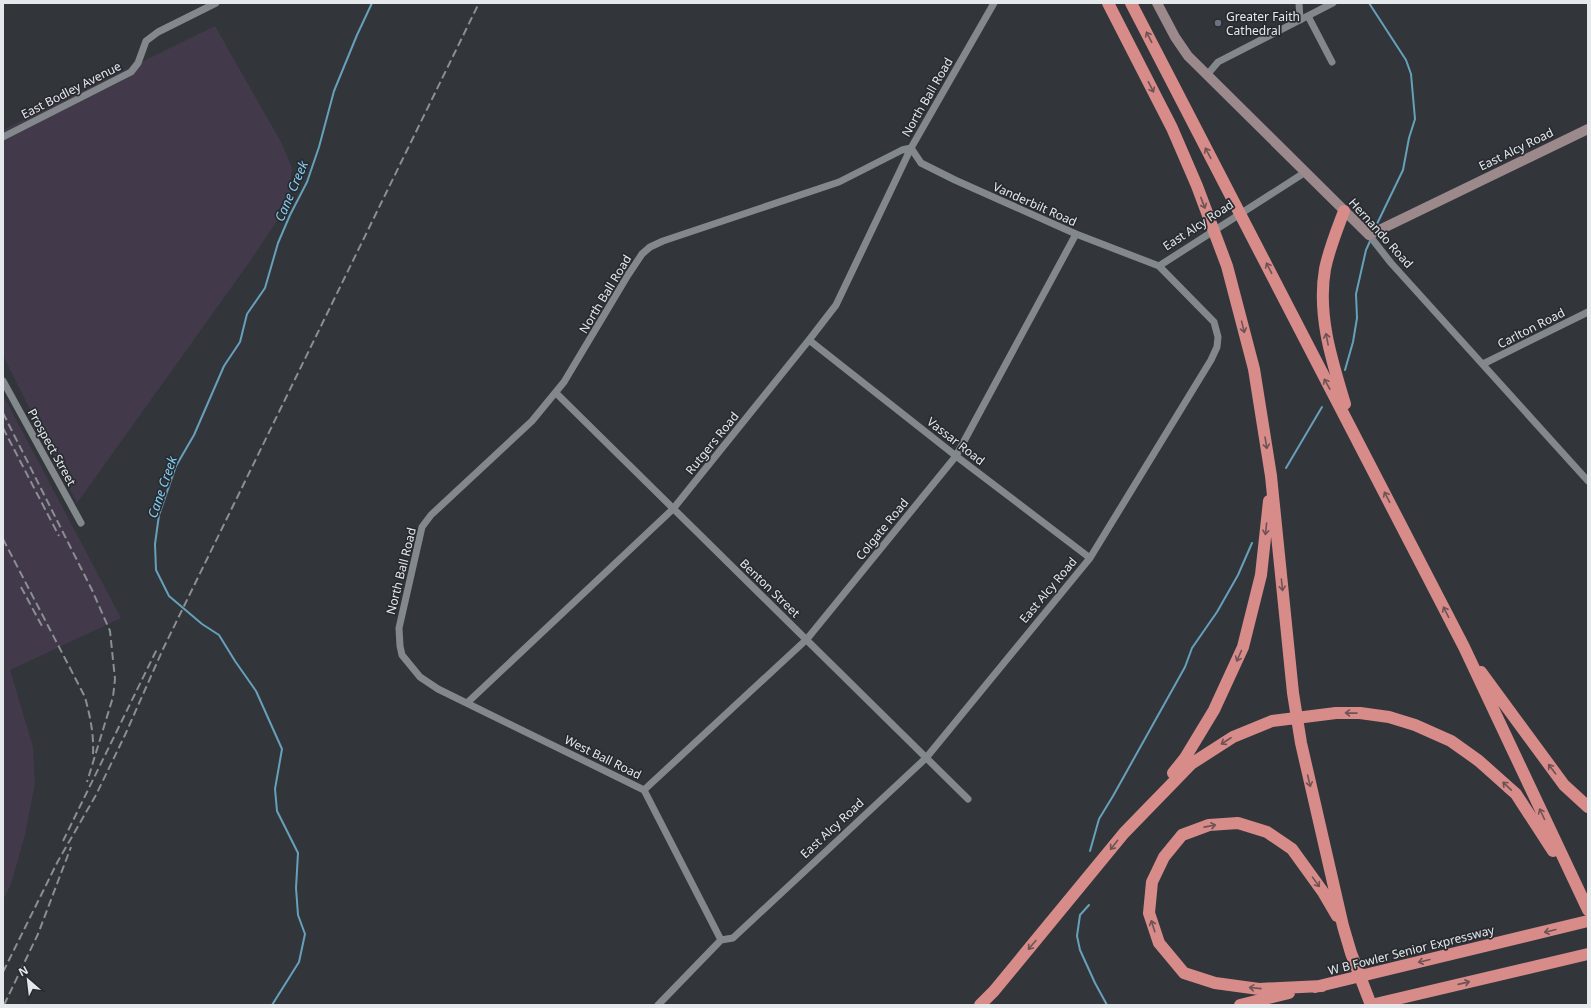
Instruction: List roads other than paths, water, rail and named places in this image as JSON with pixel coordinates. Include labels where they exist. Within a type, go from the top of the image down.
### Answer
[{"type":"highway","points":[[1108,3],[1172,128],[1197,186],[1227,266],[1254,369],[1271,476],[1293,693],[1301,743],[1343,926],[1351,953],[1371,1005],[1588,954]]},
{"type":"highway","points":[[1132,3],[1270,270],[1316,363],[1353,430],[1464,647],[1588,910]]},
{"type":"highway","points":[[1344,211],[1332,243],[1325,268],[1323,297],[1328,343],[1353,430]]},
{"type":"highway","points":[[980,1005],[994,991],[1140,815],[1185,758],[1214,710],[1243,647],[1261,575],[1271,476]]},
{"type":"highway","points":[[1464,647],[1564,785],[1588,808]]},
{"type":"highway","points":[[1140,815],[1191,764],[1233,737],[1272,721],[1336,713],[1360,713],[1390,717],[1415,725],[1451,742],[1479,761],[1516,794],[1579,891]]},
{"type":"highway","points":[[1322,986],[1259,989],[1215,983],[1184,973],[1159,943],[1149,913],[1152,882],[1164,857],[1182,835],[1209,825],[1238,823],[1267,832],[1292,849],[1323,892],[1343,926]]},
{"type":"highway","name":"W B Fowler Senior Expressway","points":[[1240,1005],[1588,921]]},
{"type":"main road","name":"Hernando Road","points":[[1158,3],[1175,37],[1188,56],[1304,173],[1369,235]]},
{"type":"main road","name":"East Alcy Road","points":[[1369,235],[1588,129]]},
{"type":"street","name":"East Bodley Avenue","points":[[3,137],[131,72],[138,63],[146,41],[158,32],[216,3]]},
{"type":"street","name":"North Ball Road","points":[[407,662],[402,655],[399,628],[422,527],[431,514],[532,421],[556,393],[642,254],[650,247],[663,241],[839,182],[902,150],[910,148],[994,3]]},
{"type":"street","points":[[1299,3],[1300,20]]},
{"type":"street","points":[[1207,75],[1218,62],[1333,3]]},
{"type":"street","points":[[1308,16],[1332,62]]},
{"type":"street","name":"Vanderbilt Road","points":[[910,148],[921,163],[955,180],[1076,234],[1159,266]]},
{"type":"street","name":"Rutgers Road","points":[[467,703],[673,509],[809,340],[836,305],[910,148]]},
{"type":"street","name":"East Alcy Road","points":[[658,1005],[721,940],[733,938],[926,758],[1090,558],[1211,360],[1217,347],[1218,337],[1214,322],[1159,266],[1304,173]]},
{"type":"street","name":"Colgate Road","points":[[644,790],[807,638],[956,456],[1076,234]]},
{"type":"street","name":"Hernando Road","points":[[1369,235],[1391,264],[1588,481]]},
{"type":"street","name":"Carlton Road","points":[[1483,364],[1588,312]]},
{"type":"street","name":"Vassar Road","points":[[809,340],[956,456],[1090,558]]},
{"type":"street","name":"Prospect Street","points":[[3,381],[81,523]]},
{"type":"street","name":"Benton Street","points":[[556,393],[673,509],[807,638],[968,799]]},
{"type":"street","name":"West Ball Road","points":[[407,662],[420,677],[438,690],[644,790],[721,940]]},
{"type":"waterway","name":"Cane Creek","points":[[272,1005],[299,962],[305,934],[298,915],[296,888],[298,853],[277,811],[275,789],[282,749],[256,691],[219,635],[202,624],[169,596],[156,570],[155,544],[159,515],[176,466],[194,435],[224,366],[240,342],[247,314],[265,288],[278,243],[307,182],[319,147],[334,91],[372,3]]},
{"type":"waterway","points":[[1369,3],[1406,60],[1411,74],[1415,119],[1409,138],[1403,170],[1375,228]]},
{"type":"waterway","points":[[1345,370],[1353,342],[1357,318],[1356,294],[1366,250],[1371,239]]},
{"type":"waterway","points":[[1286,468],[1322,407]]},
{"type":"waterway","points":[[1090,851],[1099,819],[1185,667],[1192,648],[1217,612],[1238,575],[1252,543]]},
{"type":"waterway","points":[[1089,905],[1080,915],[1077,936],[1080,950],[1107,1005]]},
{"type":"railway","points":[[3,972],[58,861],[96,795],[125,735],[163,649],[479,3]]},
{"type":"railway","points":[[3,413],[92,590],[110,631],[115,679],[113,697],[87,782]]},
{"type":"railway","points":[[3,428],[59,536]]},
{"type":"railway","points":[[3,539],[85,697],[93,739],[93,754]]},
{"type":"railway","points":[[21,587],[43,628]]},
{"type":"railway","points":[[63,841],[157,649]]},
{"type":"railway","points":[[4,1005],[38,934],[71,847]]},
{"type":"place","name":"Greater Faith Cathedral","points":[[1218,23]]}]
